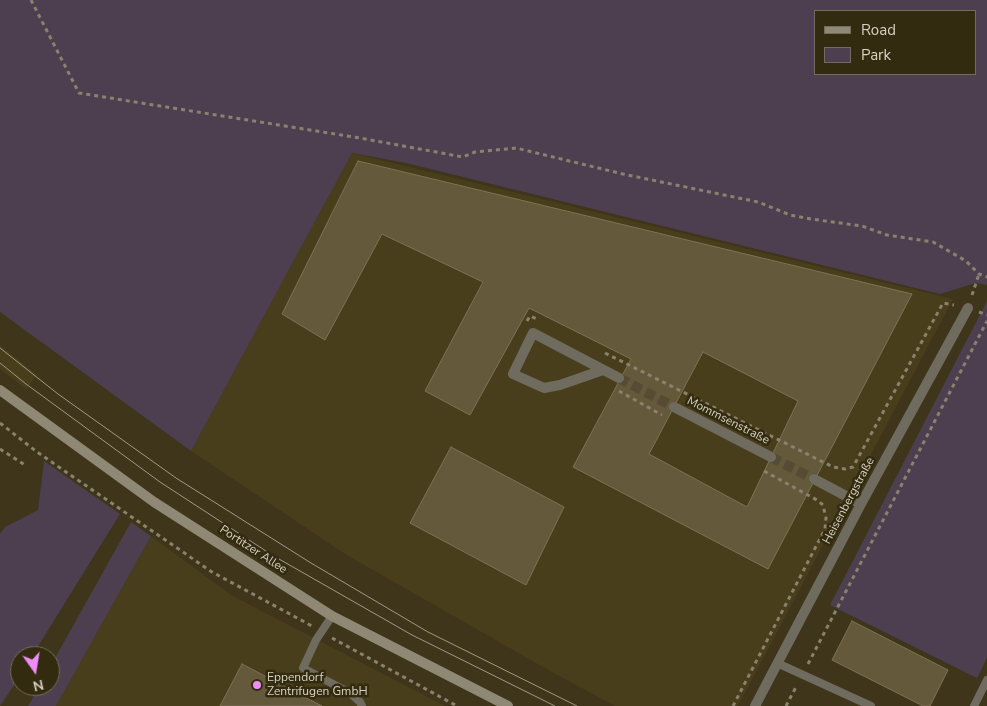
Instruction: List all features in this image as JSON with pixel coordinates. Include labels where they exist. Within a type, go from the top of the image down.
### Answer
[{"type":"main road","name":"Portitzer Allee","points":[[0,390],[154,502],[332,616],[508,706]]},
{"type":"street","name":"Heisenbergstraße","points":[[755,706],[969,303]]},
{"type":"street","points":[[602,370],[560,386],[544,388],[513,374],[533,333],[619,378]]},
{"type":"street","name":"Mommsenstraße","points":[[674,407],[771,457]]},
{"type":"street","points":[[814,479],[861,504]]},
{"type":"lane","points":[[332,616],[321,632],[303,668],[350,693],[362,706]]},
{"type":"lane","points":[[777,663],[871,706]]},
{"type":"lane","points":[[974,706],[987,680]]},
{"type":"path","points":[[31,0],[80,93],[360,138],[463,157],[475,152],[516,148],[623,174],[758,202],[790,215],[862,226],[887,235],[933,242],[966,262],[979,274],[987,277]]},
{"type":"path","points":[[601,350],[833,467],[844,470],[853,467],[943,303],[969,303],[979,274]]},
{"type":"path","points":[[526,323],[530,316],[538,320]]},
{"type":"path","points":[[786,706],[987,321]]},
{"type":"path","points":[[618,391],[668,418]]},
{"type":"path","points":[[0,423],[37,452],[212,572],[457,706]]},
{"type":"path","points":[[0,449],[25,465]]},
{"type":"path","points":[[733,706],[824,529],[826,518],[823,505],[817,500],[759,468]]},
{"type":"shaded area","points":[[352,153],[953,299],[738,706],[615,706],[345,554],[191,451]]},
{"type":"shaded area","points":[[0,345],[37,375],[26,389],[0,369]]},
{"type":"shaded area","name":"Eppendorf Zentrifugen GmbH","points":[[151,536],[231,595],[445,706],[56,706]]},
{"type":"green space","points":[[0,0],[987,0],[987,285],[976,283],[940,294],[406,163],[352,153],[191,451],[0,312]]},
{"type":"green space","points":[[987,301],[987,658],[977,678],[830,605]]},
{"type":"green space","points":[[44,461],[120,514],[38,646],[10,646],[10,691],[0,706],[0,534],[5,527],[38,510]]},
{"type":"green space","points":[[131,522],[151,536],[56,706],[28,706],[34,696],[60,696],[60,649]]},
{"type":"building","points":[[358,161],[912,294],[768,569],[573,467],[631,359],[529,308],[470,415],[425,391],[483,282],[382,234],[325,340],[282,314]],"holes":[[[703,352],[798,401],[747,507],[649,454]]]},
{"type":"building","points":[[451,447],[564,507],[526,585],[410,523]]},
{"type":"building","points":[[852,621],[948,670],[930,706],[923,706],[832,660]]},
{"type":"building","name":"Eppendorf Zentrifugen GmbH","points":[[242,664],[322,706],[220,706]]},
{"type":"tunnel","points":[[619,378],[674,407]]},
{"type":"tunnel","points":[[771,457],[814,479]]},
{"type":"tram line","points":[[0,348],[58,394],[176,478],[311,563],[428,632],[577,706]]},
{"type":"tram line","points":[[0,363],[160,482],[272,555],[412,635],[555,706]]},
{"type":"place","name":"Eppendorf Zentrifugen GmbH","points":[[257,685]]}]
